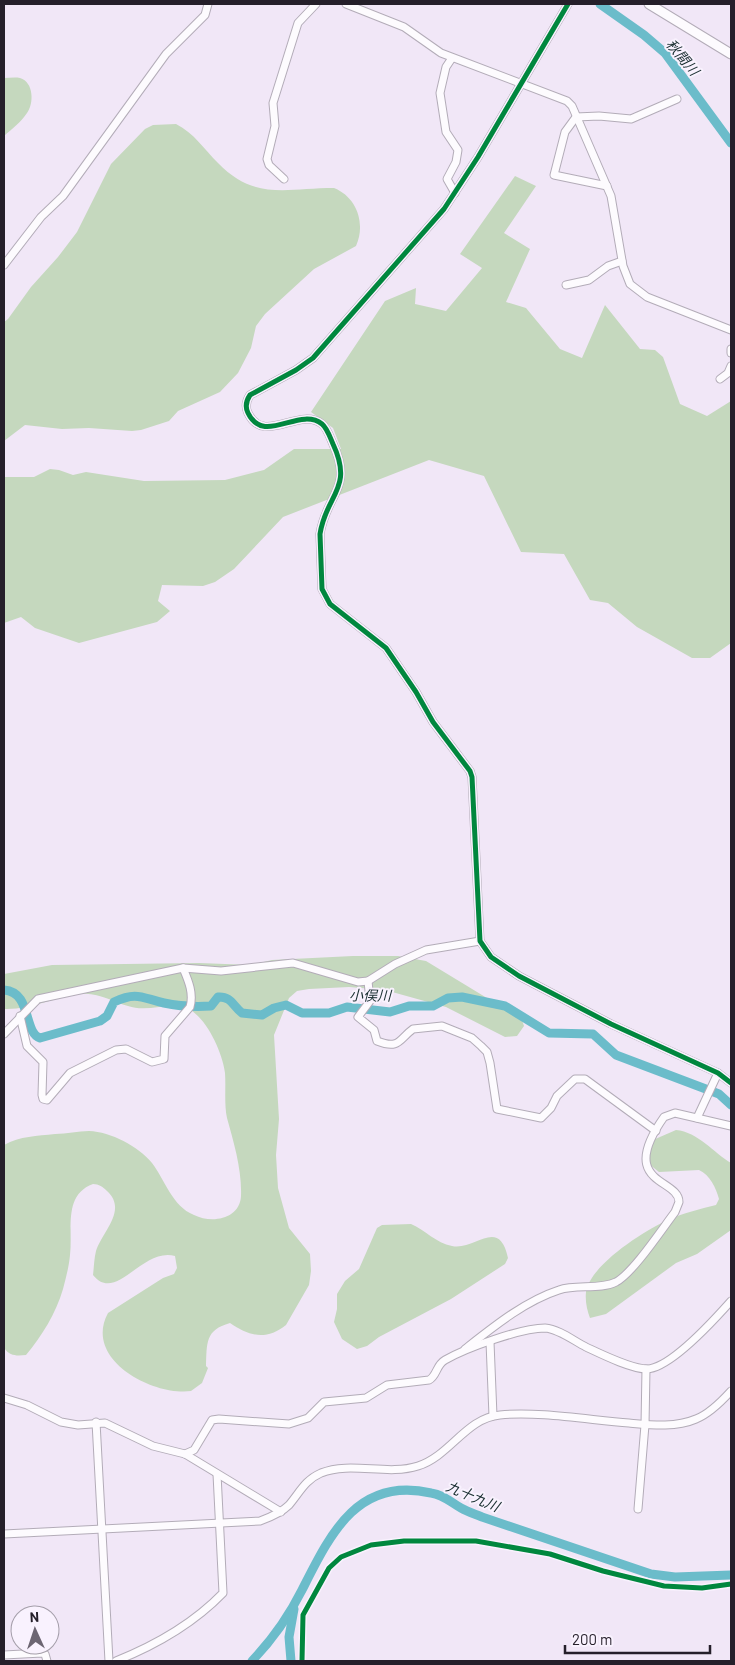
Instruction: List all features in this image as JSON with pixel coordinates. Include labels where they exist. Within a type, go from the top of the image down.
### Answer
[{"type":"main road","points":[[649,4],[731,54]]},
{"type":"street","points":[[4,266],[41,217],[63,196],[166,54],[205,15],[208,4]]},
{"type":"street","points":[[284,179],[269,165],[266,159],[275,126],[273,103],[298,23],[316,4]]},
{"type":"street","points":[[346,4],[408,29],[441,54],[567,101],[607,186],[617,224],[626,275],[636,291],[731,330]]},
{"type":"street","points":[[568,4],[455,193],[431,224],[313,358],[296,370],[259,389],[250,396],[246,403],[249,414],[260,426],[271,427],[301,420],[322,424],[339,455],[342,467],[340,480],[320,534],[324,594],[330,604],[386,648],[416,692],[433,722],[470,771],[472,776],[480,941],[482,947],[491,957],[519,976],[611,1024],[718,1073],[731,1083]]},
{"type":"street","points":[[452,58],[446,67],[440,92],[446,132],[458,150],[456,162],[447,179],[455,193]]},
{"type":"street","points":[[576,117],[599,116],[631,119],[677,99]]},
{"type":"street","points":[[576,117],[565,132],[554,174],[607,186]]},
{"type":"street","points":[[566,285],[589,280],[608,266],[622,260]]},
{"type":"street","points":[[720,379],[728,373],[731,366]]},
{"type":"street","points":[[4,1034],[38,999],[183,968],[221,971],[293,963],[358,982],[368,981],[415,954],[480,941]]},
{"type":"street","points":[[20,1016],[27,1046],[43,1062],[42,1095],[43,1099],[47,1100],[70,1073],[116,1050],[126,1049],[152,1062],[164,1059],[165,1036],[190,1007],[192,1002],[190,985],[183,968]]},
{"type":"street","points":[[368,981],[370,1001],[359,1015],[359,1020],[373,1028],[377,1041],[397,1044],[413,1029],[442,1026],[472,1038],[488,1055],[497,1109],[541,1118],[557,1096],[575,1079],[584,1079],[656,1131]]},
{"type":"street","points":[[697,1118],[718,1073]]},
{"type":"street","points":[[459,1353],[515,1313],[550,1293],[570,1287],[609,1284],[623,1277],[678,1207],[678,1196],[657,1181],[646,1168],[646,1159],[656,1131],[664,1117],[670,1114],[731,1126]]},
{"type":"street","points":[[184,1454],[194,1450],[212,1420],[288,1424],[302,1421],[308,1418],[324,1402],[366,1398],[387,1385],[429,1380],[434,1378],[443,1361],[459,1353],[535,1329],[547,1328],[607,1357],[646,1369],[657,1367],[690,1344],[731,1301]]},
{"type":"street","points":[[490,1342],[493,1416]]},
{"type":"street","points":[[638,1509],[645,1425],[646,1369]]},
{"type":"street","points":[[4,1534],[260,1521],[280,1512],[289,1504],[302,1486],[320,1474],[331,1470],[397,1470],[417,1467],[446,1450],[472,1427],[493,1416],[525,1415],[645,1425],[682,1424],[697,1419],[731,1391]]},
{"type":"street","points":[[4,1398],[26,1405],[61,1422],[78,1425],[96,1422],[114,1427],[153,1446],[184,1454],[280,1512]]},
{"type":"street","points":[[96,1422],[109,1661]]},
{"type":"street","points":[[116,1661],[160,1641],[181,1628],[210,1607],[223,1593],[217,1474]]},
{"type":"street","points":[[4,1655],[42,1653],[45,1654],[47,1661]]},
{"type":"green space","points":[[4,78],[20,78],[25,80],[30,88],[32,99],[25,116],[4,136]]},
{"type":"green space","points":[[176,124],[194,137],[232,175],[245,183],[258,188],[272,190],[334,188],[342,192],[349,198],[357,212],[360,229],[356,246],[314,269],[265,314],[256,326],[251,348],[238,373],[220,392],[178,411],[169,421],[132,431],[89,428],[62,429],[25,425],[4,441],[4,322],[77,232],[111,164],[145,129],[153,125]]},
{"type":"green space","points":[[515,176],[536,186],[504,233],[530,249],[506,302],[526,308],[560,349],[582,358],[605,305],[640,349],[655,350],[663,357],[680,404],[707,416],[731,401],[731,643],[710,658],[692,658],[637,627],[608,603],[590,600],[564,554],[521,552],[484,476],[429,460],[283,517],[234,569],[215,582],[203,586],[162,585],[158,601],[170,611],[157,622],[79,643],[35,628],[21,617],[4,623],[4,477],[34,477],[50,469],[73,475],[86,472],[144,481],[225,480],[264,470],[294,449],[341,449],[333,428],[311,412],[385,301],[416,288],[415,304],[446,311],[482,268],[460,254]]},
{"type":"green space","points":[[398,956],[426,961],[515,1015],[522,1020],[524,1026],[517,1036],[505,1037],[446,1007],[385,990],[349,987],[309,989],[297,991],[289,998],[274,1035],[279,1119],[276,1155],[278,1188],[289,1228],[310,1254],[311,1271],[309,1285],[286,1325],[279,1330],[265,1335],[251,1334],[230,1323],[216,1329],[207,1344],[206,1366],[208,1368],[202,1383],[191,1391],[175,1391],[158,1387],[141,1381],[125,1371],[113,1359],[105,1345],[103,1330],[108,1313],[163,1278],[174,1274],[177,1268],[175,1256],[163,1255],[152,1259],[111,1283],[102,1282],[93,1275],[96,1251],[112,1221],[115,1206],[113,1198],[107,1191],[101,1186],[93,1184],[77,1196],[73,1204],[68,1268],[60,1298],[52,1315],[38,1340],[26,1355],[14,1355],[6,1351],[4,1348],[4,1145],[29,1137],[85,1131],[115,1137],[132,1146],[146,1157],[157,1170],[174,1199],[186,1211],[201,1218],[224,1218],[236,1210],[241,1196],[241,1186],[237,1157],[226,1113],[225,1073],[221,1055],[205,1024],[197,1015],[181,1006],[134,1008],[99,996],[87,994],[71,996],[24,1008],[4,1009],[4,974],[52,965],[199,963],[251,965],[272,960]]},
{"type":"green space","points":[[676,1130],[699,1139],[731,1163],[731,1230],[697,1254],[676,1263],[606,1314],[590,1318],[586,1305],[586,1292],[597,1271],[608,1260],[633,1240],[658,1225],[680,1215],[716,1205],[719,1199],[712,1182],[699,1170],[659,1172],[649,1164],[647,1156],[653,1140]]},
{"type":"green space","points":[[411,1224],[441,1242],[452,1246],[461,1246],[485,1238],[499,1239],[504,1246],[508,1258],[505,1264],[451,1299],[379,1337],[367,1346],[357,1349],[342,1339],[334,1322],[337,1309],[337,1294],[345,1281],[359,1269],[377,1228],[382,1225]]},
{"type":"waterway","name":"秋間川","points":[[600,4],[644,35],[665,53],[731,143]]},
{"type":"waterway","name":"小俣川","points":[[4,990],[13,992],[19,998],[31,1028],[40,1038],[100,1021],[107,1016],[114,1002],[134,996],[181,1006],[211,1006],[218,997],[222,997],[229,1000],[242,1013],[262,1015],[274,1008],[286,1005],[302,1013],[329,1013],[347,1007],[390,1012],[409,1006],[433,1006],[448,998],[462,997],[505,1006],[549,1033],[593,1034],[616,1055],[719,1094],[731,1105]]},
{"type":"waterway","name":"九十九川","points":[[252,1661],[286,1618],[324,1549],[349,1514],[365,1502],[384,1493],[405,1490],[436,1494],[482,1517],[651,1574],[675,1577],[731,1575]]},
{"type":"waterway","points":[[291,1661],[289,1637],[294,1609]]},
{"type":"cycle path","points":[[568,4],[478,157],[444,209],[313,358],[296,370],[250,395],[246,408],[255,422],[263,426],[272,426],[303,419],[313,420],[322,424],[330,436],[339,459],[341,471],[340,482],[323,520],[320,534],[322,589],[330,604],[386,648],[416,692],[433,722],[470,771],[472,777],[480,941],[491,957],[519,976],[611,1024],[718,1073],[731,1083]]},
{"type":"cycle path","points":[[302,1661],[303,1615],[329,1568],[341,1557],[371,1545],[404,1541],[476,1541],[550,1554],[603,1571],[664,1586],[702,1588],[731,1584]]}]
